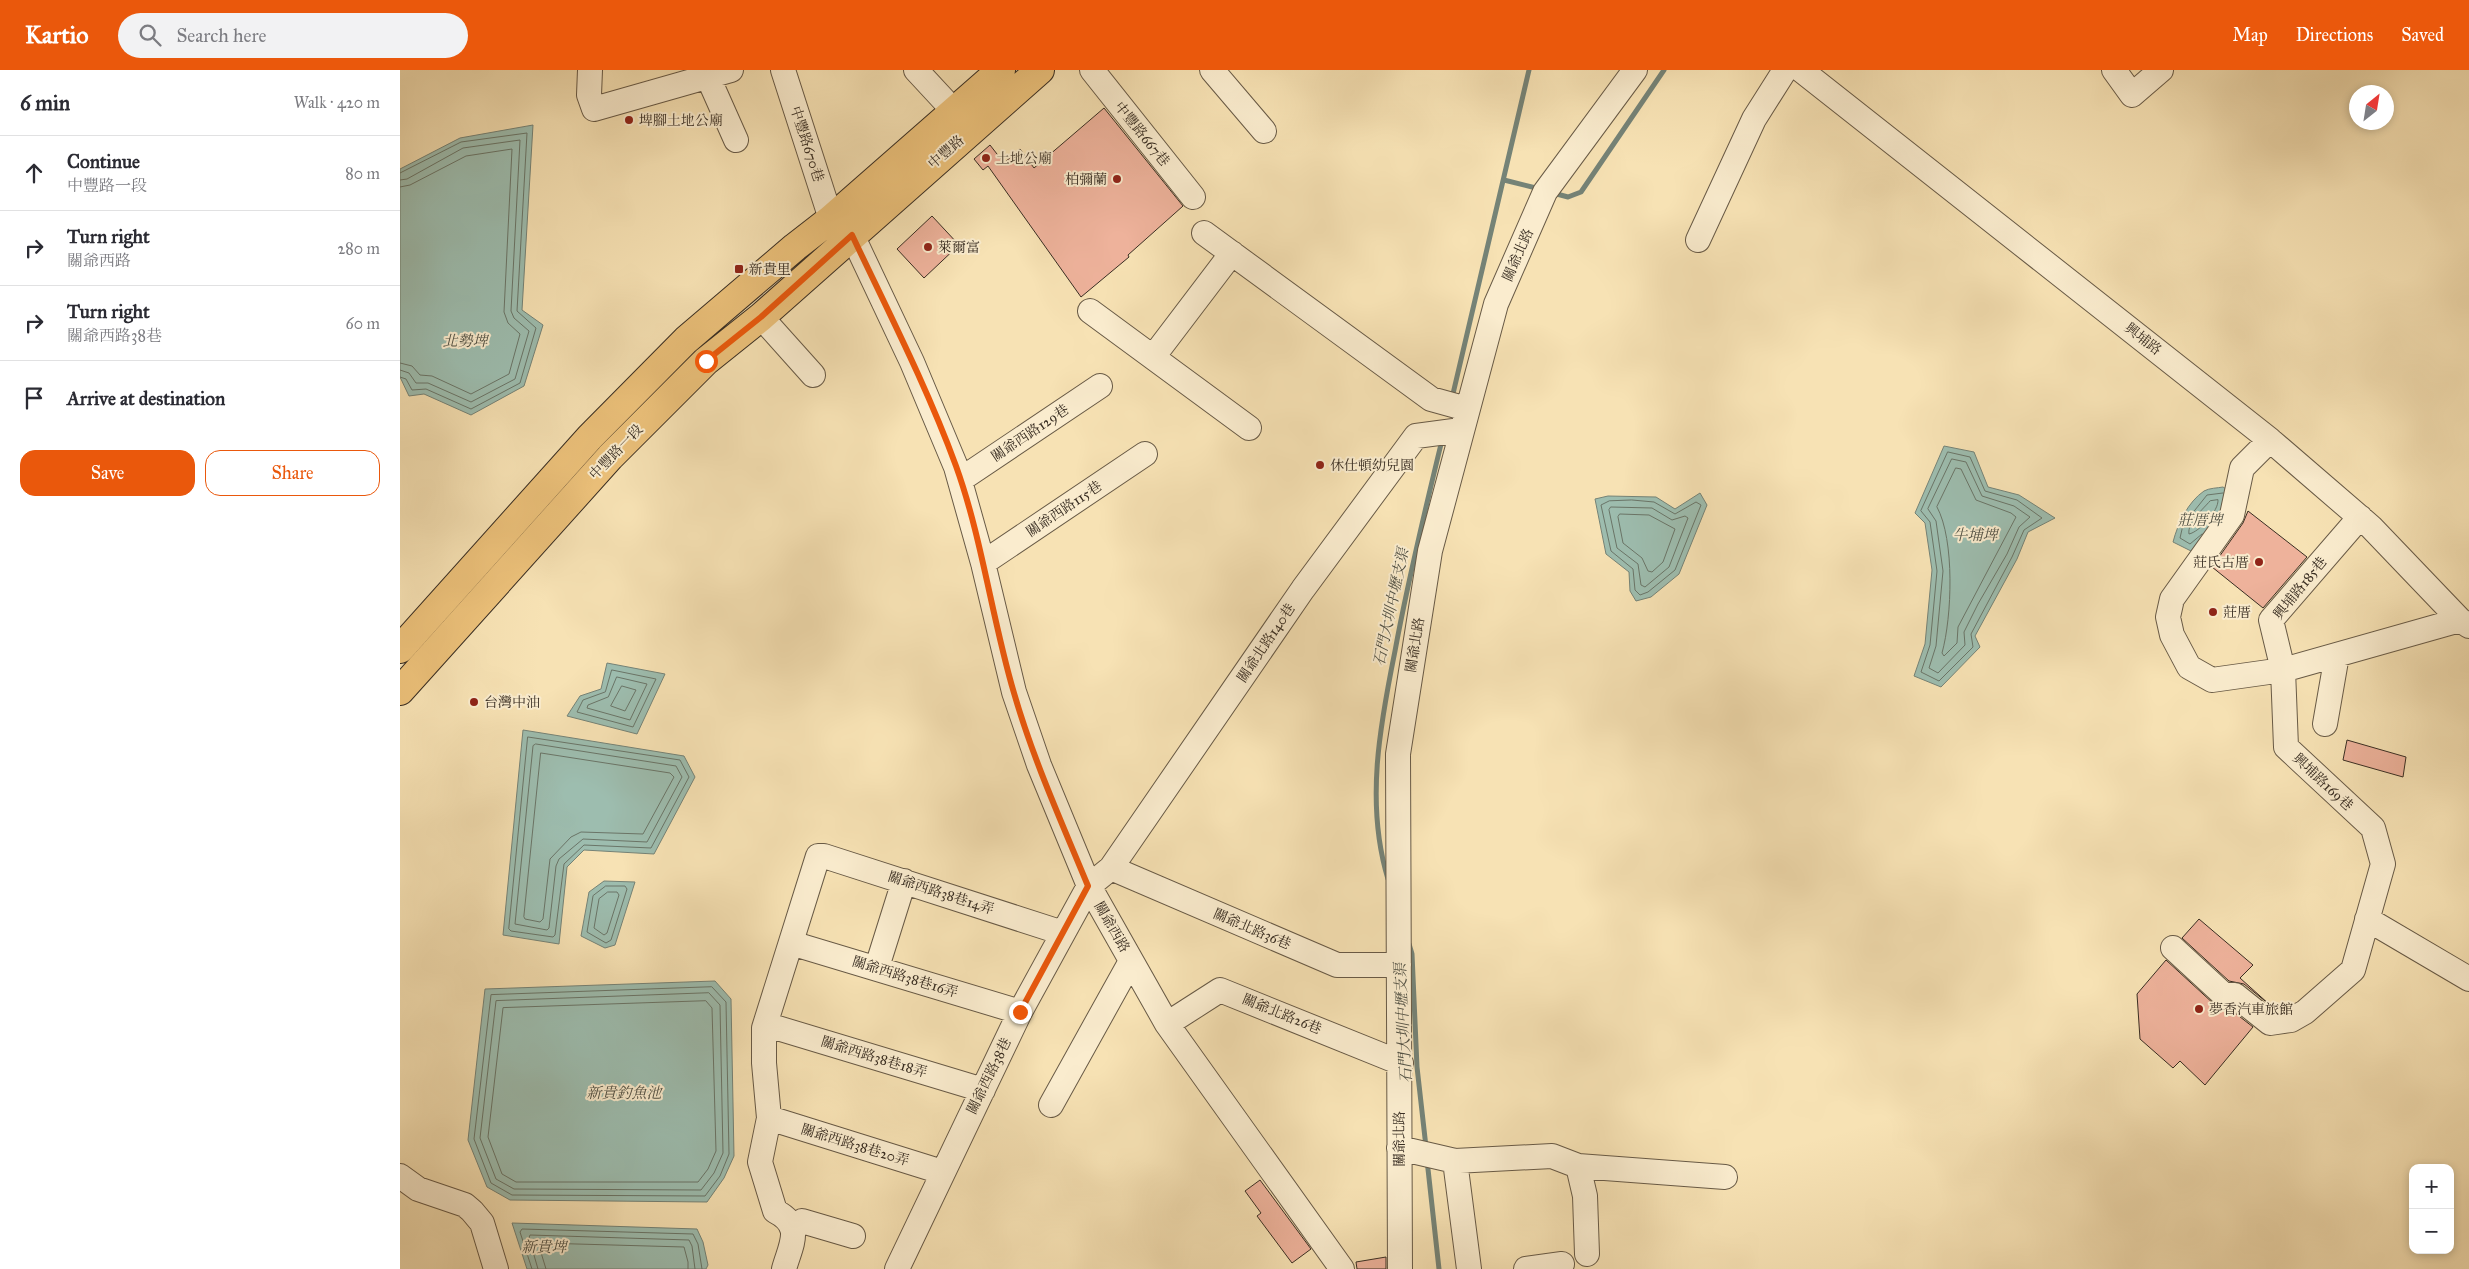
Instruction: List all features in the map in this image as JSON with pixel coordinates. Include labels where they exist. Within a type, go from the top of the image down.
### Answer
[{"type":"main road","name":"中豐路","points":[[831,218],[1000,70]]},
{"type":"main road","name":"中豐路","points":[[852,235],[1040,70]]},
{"type":"main road","name":"中豐路一段","points":[[400,648],[590,437],[686,340],[794,246],[831,218]]},
{"type":"main road","name":"中豐路一段","points":[[400,691],[610,457],[706,361],[761,317],[852,235]]},
{"type":"street","points":[[590,70],[588,95],[594,109],[730,70]]},
{"type":"street","name":"中豐路670巷","points":[[783,70],[831,218]]},
{"type":"street","points":[[916,70],[954,111]]},
{"type":"street","name":"中豐路667巷","points":[[1092,70],[1193,197]]},
{"type":"street","points":[[1212,70],[1264,131]]},
{"type":"street","name":"關爺北路","points":[[1400,1269],[1398,754],[1430,551],[1496,304],[1545,192],[1635,70]]},
{"type":"street","points":[[1698,240],[1754,119],[1784,70]]},
{"type":"street","name":"興埔路","points":[[1800,70],[2270,440],[2360,517],[2465,623]]},
{"type":"street","points":[[2114,70],[2132,95],[2161,70]]},
{"type":"street","points":[[708,77],[736,140]]},
{"type":"street","points":[[831,218],[852,235]]},
{"type":"street","points":[[1204,233],[1431,399],[1464,419]]},
{"type":"street","name":"關爺西路","points":[[852,235],[912,362],[956,467],[983,563],[1014,692],[1039,765],[1088,886],[1167,1024],[1342,1269]]},
{"type":"street","points":[[1152,357],[1232,253]]},
{"type":"street","points":[[1090,310],[1249,428]]},
{"type":"street","points":[[761,317],[813,375]]},
{"type":"street","name":"關爺西路129巷","points":[[960,480],[1100,386]]},
{"type":"street","name":"關爺北路140巷","points":[[1088,886],[1111,868],[1303,589],[1416,436],[1464,419]]},
{"type":"street","points":[[2270,440],[2242,468],[2232,515],[2172,599],[2168,617],[2172,635],[2189,667],[2212,680],[2282,670],[2465,623]]},
{"type":"street","name":"關爺西路115巷","points":[[983,563],[1145,454]]},
{"type":"street","name":"興埔路185巷","points":[[2282,670],[2271,620],[2360,517]]},
{"type":"street","points":[[2325,724],[2337,655]]},
{"type":"street","name":"興埔路169巷","points":[[2173,948],[2224,996],[2235,995],[2270,1023],[2291,1020],[2305,1012],[2353,970],[2383,864],[2373,828],[2286,747],[2282,670]]},
{"type":"street","name":"關爺西路38巷14弄","points":[[791,943],[818,856],[824,856],[904,881],[1063,933]]},
{"type":"street","name":"關爺北路36巷","points":[[1111,868],[1337,965],[1399,965]]},
{"type":"street","points":[[877,967],[904,881]]},
{"type":"street","name":"關爺西路38巷","points":[[897,1269],[1020,1012],[1088,886]]},
{"type":"street","points":[[2367,920],[2469,978]]},
{"type":"street","points":[[784,1269],[794,1237],[794,1227],[785,1216],[775,1211],[760,1162],[769,1118],[764,1063],[764,1028],[791,943]]},
{"type":"street","name":"關爺西路38巷16弄","points":[[791,943],[877,967],[1020,1012]]},
{"type":"street","points":[[1051,1105],[1131,961]]},
{"type":"street","name":"關爺北路26巷","points":[[1167,1024],[1220,990],[1400,1063]]},
{"type":"street","name":"關爺西路38巷18弄","points":[[764,1028],[771,1026],[984,1090]]},
{"type":"street","name":"關爺西路38巷20弄","points":[[769,1118],[942,1172]]},
{"type":"street","points":[[1399,1148],[1455,1161],[1552,1156],[1578,1166],[1725,1177]]},
{"type":"street","points":[[1455,1161],[1470,1269]]},
{"type":"street","points":[[1578,1166],[1585,1196],[1587,1254]]},
{"type":"street","points":[[400,1176],[418,1189],[464,1205],[472,1212],[482,1223],[496,1269]]},
{"type":"street","points":[[794,1227],[802,1221],[853,1236]]},
{"type":"street","points":[[1526,1269],[1562,1264]]},
{"type":"water","name":"北勢埤","points":[[533,125],[522,310],[543,325],[524,386],[471,415],[424,394],[409,396],[400,377],[400,169],[460,138]]},
{"type":"water","name":"牛埔埤","points":[[1944,446],[1974,452],[1988,487],[2019,495],[2055,518],[2028,532],[2017,559],[1975,636],[1980,647],[1941,687],[1914,676],[1925,644],[1932,570],[1925,523],[1915,513]]},
{"type":"water","name":"莊厝埤","points":[[2223,487],[2234,494],[2191,551],[2173,542],[2181,520],[2193,501],[2206,490]]},
{"type":"water","points":[[1700,493],[1707,505],[1679,574],[1651,597],[1636,601],[1630,591],[1629,572],[1606,554],[1595,499],[1608,496],[1656,497],[1675,509]]},
{"type":"water","points":[[607,663],[665,674],[637,734],[567,716],[580,696],[601,689]]},
{"type":"water","points":[[523,730],[684,756],[695,777],[654,854],[584,850],[567,867],[559,944],[503,935]]},
{"type":"water","points":[[604,881],[635,882],[615,945],[605,948],[581,936],[589,892]]},
{"type":"water","name":"新貴釣魚池","points":[[715,981],[731,999],[734,1156],[724,1178],[707,1202],[510,1200],[487,1187],[468,1140],[485,989]]},
{"type":"water","name":"新貴埤","points":[[512,1223],[697,1229],[703,1242],[708,1265],[706,1269],[527,1269]]},
{"type":"building","points":[[1104,108],[1183,206],[1128,255],[1129,257],[1081,297],[988,166],[983,170],[974,159],[990,145],[1004,163],[1020,149],[1034,168]]},
{"type":"building","name":"萊爾富","points":[[932,216],[959,245],[924,278],[897,249]]},
{"type":"building","name":"莊氏古厝","points":[[2248,511],[2307,557],[2263,608],[2212,567],[2243,523]]},
{"type":"building","points":[[2347,740],[2406,757],[2403,777],[2343,760]]},
{"type":"building","points":[[2199,919],[2253,965],[2240,978],[2270,1005],[2244,984],[2229,981],[2182,938]]},
{"type":"building","points":[[2166,960],[2215,1005],[2230,1009],[2253,1027],[2205,1085],[2180,1061],[2173,1068],[2140,1039],[2137,994]]},
{"type":"building","points":[[1260,1180],[1311,1249],[1292,1263],[1257,1216],[1261,1213],[1245,1191]]},
{"type":"building","points":[[1386,1257],[1386,1269],[1357,1269],[1356,1262]]},
{"type":"waterway","name":"石門大圳中壢支渠","points":[[1452,398],[1529,70]]},
{"type":"waterway","name":"石門大圳中壢支渠","points":[[1553,193],[1568,197],[1581,192],[1664,70]]},
{"type":"waterway","name":"石門大圳中壢支渠","points":[[1504,180],[1540,189]]},
{"type":"waterway","name":"石門大圳中壢支渠","points":[[1388,879],[1381,851],[1377,822],[1376,793],[1380,736],[1405,598],[1442,440]]},
{"type":"waterway","name":"石門大圳中壢支渠","points":[[1409,944],[1412,954],[1417,1067],[1426,1147]]},
{"type":"waterway","name":"石門大圳中壢支渠","points":[[1427,1160],[1439,1269]]},
{"type":"place","name":"埤腳土地公廟","points":[[629,120]]},
{"type":"place","name":"土地公廟","points":[[986,158]]},
{"type":"place","name":"柏彌蘭","points":[[1117,179]]},
{"type":"place","name":"萊爾富","points":[[928,247]]},
{"type":"place","name":"新貴里","points":[[739,269]]},
{"type":"place","name":"休仕頓幼兒園","points":[[1320,465]]},
{"type":"place","name":"莊氏古厝","points":[[2259,562]]},
{"type":"place","name":"莊厝","points":[[2213,612]]},
{"type":"place","name":"台灣中油","points":[[474,702]]},
{"type":"place","name":"夢香汽車旅館","points":[[2199,1009]]},
{"type":"route","points":[[706,361],[761,317],[852,235],[912,362],[956,467],[983,563],[1014,692],[1039,765],[1088,886],[1020,1012]]}]
